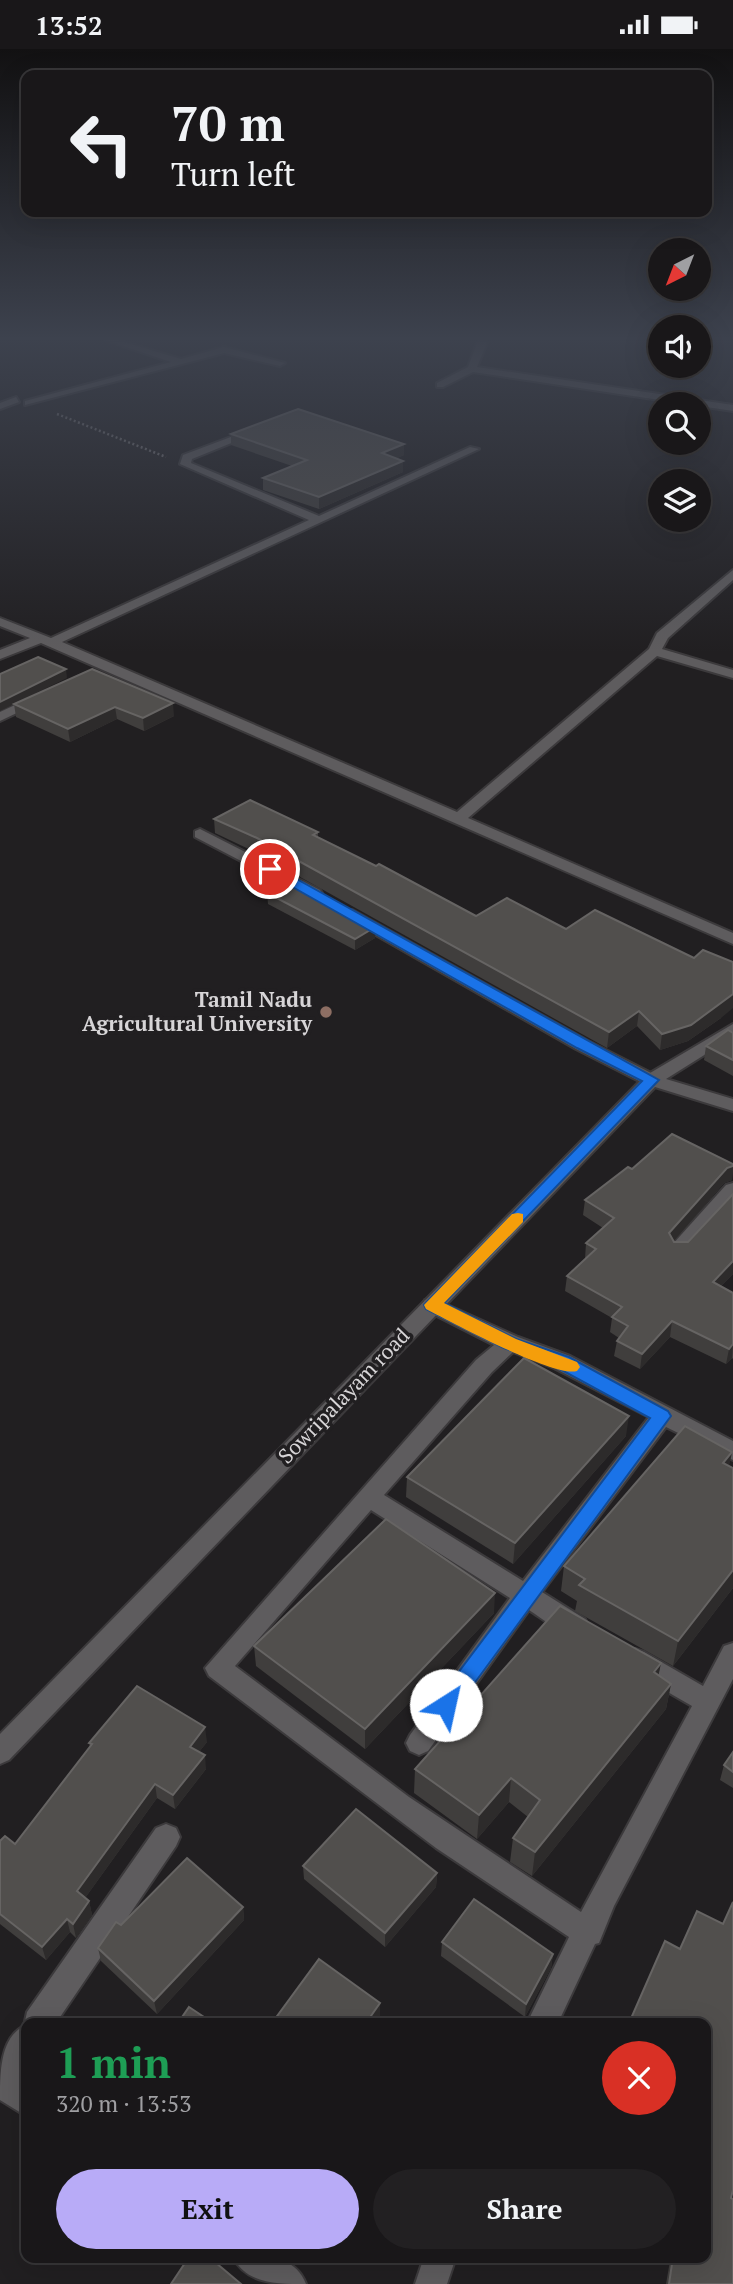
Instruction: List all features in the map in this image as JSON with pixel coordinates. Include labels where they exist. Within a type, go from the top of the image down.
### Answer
[{"type":"street","points":[[217,444],[187,457],[185,464],[318,520]]},
{"type":"street","points":[[0,655],[45,641],[474,449]]},
{"type":"street","points":[[458,818],[654,651],[662,636],[733,574]]},
{"type":"street","points":[[0,622],[110,666],[733,939]]},
{"type":"street","points":[[654,651],[733,674]]},
{"type":"street","points":[[86,677],[110,666]]},
{"type":"street","points":[[0,717],[49,694]]},
{"type":"street","points":[[200,834],[286,878],[582,1045],[651,1080],[733,1105]]},
{"type":"street","name":"Sowripalayam road","points":[[0,1752],[651,1080],[733,1029]]},
{"type":"street","points":[[679,1250],[733,1191]]},
{"type":"street","points":[[432,1305],[510,1343],[562,1362],[733,1451]]},
{"type":"street","points":[[510,1343],[484,1366],[218,1668],[419,1822],[497,1876],[589,1933]]},
{"type":"street","points":[[419,1743],[662,1416]]},
{"type":"street","points":[[368,1497],[525,1597],[593,1636]]},
{"type":"street","points":[[616,1649],[707,1702]]},
{"type":"street","points":[[545,2018],[589,1933],[604,1896],[733,1654]]},
{"type":"street","points":[[41,2018],[166,1837]]},
{"type":"street","points":[[21,2048],[0,2080],[21,2097]]},
{"type":"street","points":[[258,2263],[290,2284]]},
{"type":"street","points":[[431,2284],[438,2263]]},
{"type":"path","points":[[133,444],[185,464]]},
{"type":"building","points":[[261,444],[403,444],[382,453],[403,461],[319,497],[263,478],[307,460]]},
{"type":"building","points":[[38,657],[66,669],[0,702],[0,674]]},
{"type":"building","points":[[92,669],[173,703],[143,718],[115,707],[68,729],[14,704]]},
{"type":"building","points":[[250,800],[318,832],[313,835],[376,866],[379,864],[476,916],[507,898],[566,929],[595,910],[694,958],[703,950],[733,962],[733,994],[691,1025],[662,1034],[639,1011],[609,1032],[257,838],[214,819]]},
{"type":"building","points":[[292,880],[375,927],[355,939],[267,893]]},
{"type":"building","points":[[728,1030],[733,1033],[733,1060],[706,1046]]},
{"type":"building","points":[[672,1134],[733,1164],[669,1233],[674,1242],[688,1242],[733,1194],[733,1261],[713,1282],[733,1293],[733,1344],[729,1349],[672,1321],[642,1354],[617,1341],[628,1326],[612,1317],[622,1307],[567,1276],[596,1249],[586,1243],[614,1218],[585,1200],[628,1167],[632,1169]]},
{"type":"building","points":[[524,1358],[629,1416],[515,1543],[407,1477]]},
{"type":"building","points":[[685,1426],[732,1452],[723,1463],[733,1468],[733,1570],[678,1641],[579,1585],[585,1579],[564,1566]]},
{"type":"building","points":[[386,1519],[495,1593],[365,1729],[254,1646]]},
{"type":"building","points":[[560,1606],[661,1663],[654,1672],[671,1684],[535,1852],[513,1838],[540,1800],[511,1778],[479,1815],[415,1769]]},
{"type":"building","points":[[137,1686],[205,1727],[190,1747],[205,1755],[173,1795],[155,1784],[77,1891],[89,1901],[73,1924],[67,1919],[42,1947],[0,1914],[0,1841],[5,1836],[15,1844],[92,1744],[89,1743]]},
{"type":"building","points":[[733,1752],[733,1772],[724,1765]]},
{"type":"building","points":[[356,1809],[437,1873],[385,1933],[303,1866]]},
{"type":"building","points":[[187,1858],[243,1907],[154,2001],[98,1948],[116,1922],[121,1925]]},
{"type":"building","points":[[474,1899],[553,1954],[526,2004],[442,1942]]},
{"type":"building","points":[[733,1902],[733,2284],[669,2284],[672,2263],[711,2263],[711,2018],[631,2018],[665,1941],[680,1949],[697,1911],[723,1924]]},
{"type":"building","points":[[319,1959],[380,2003],[370,2018],[276,2018]]},
{"type":"building","points":[[189,2007],[206,2018],[181,2018]]},
{"type":"building","points":[[185,2263],[216,2263],[241,2284],[171,2284]]},
{"type":"slow traffic","points":[[518,1218],[432,1305],[510,1343],[571,1367]]},
{"type":"place","name":"Tamil Nadu Agricultural University","points":[[326,1012]]},
{"type":"route","points":[[270,869],[582,1045],[651,1080],[432,1305],[510,1343],[562,1362],[662,1416],[446,1705]]}]
